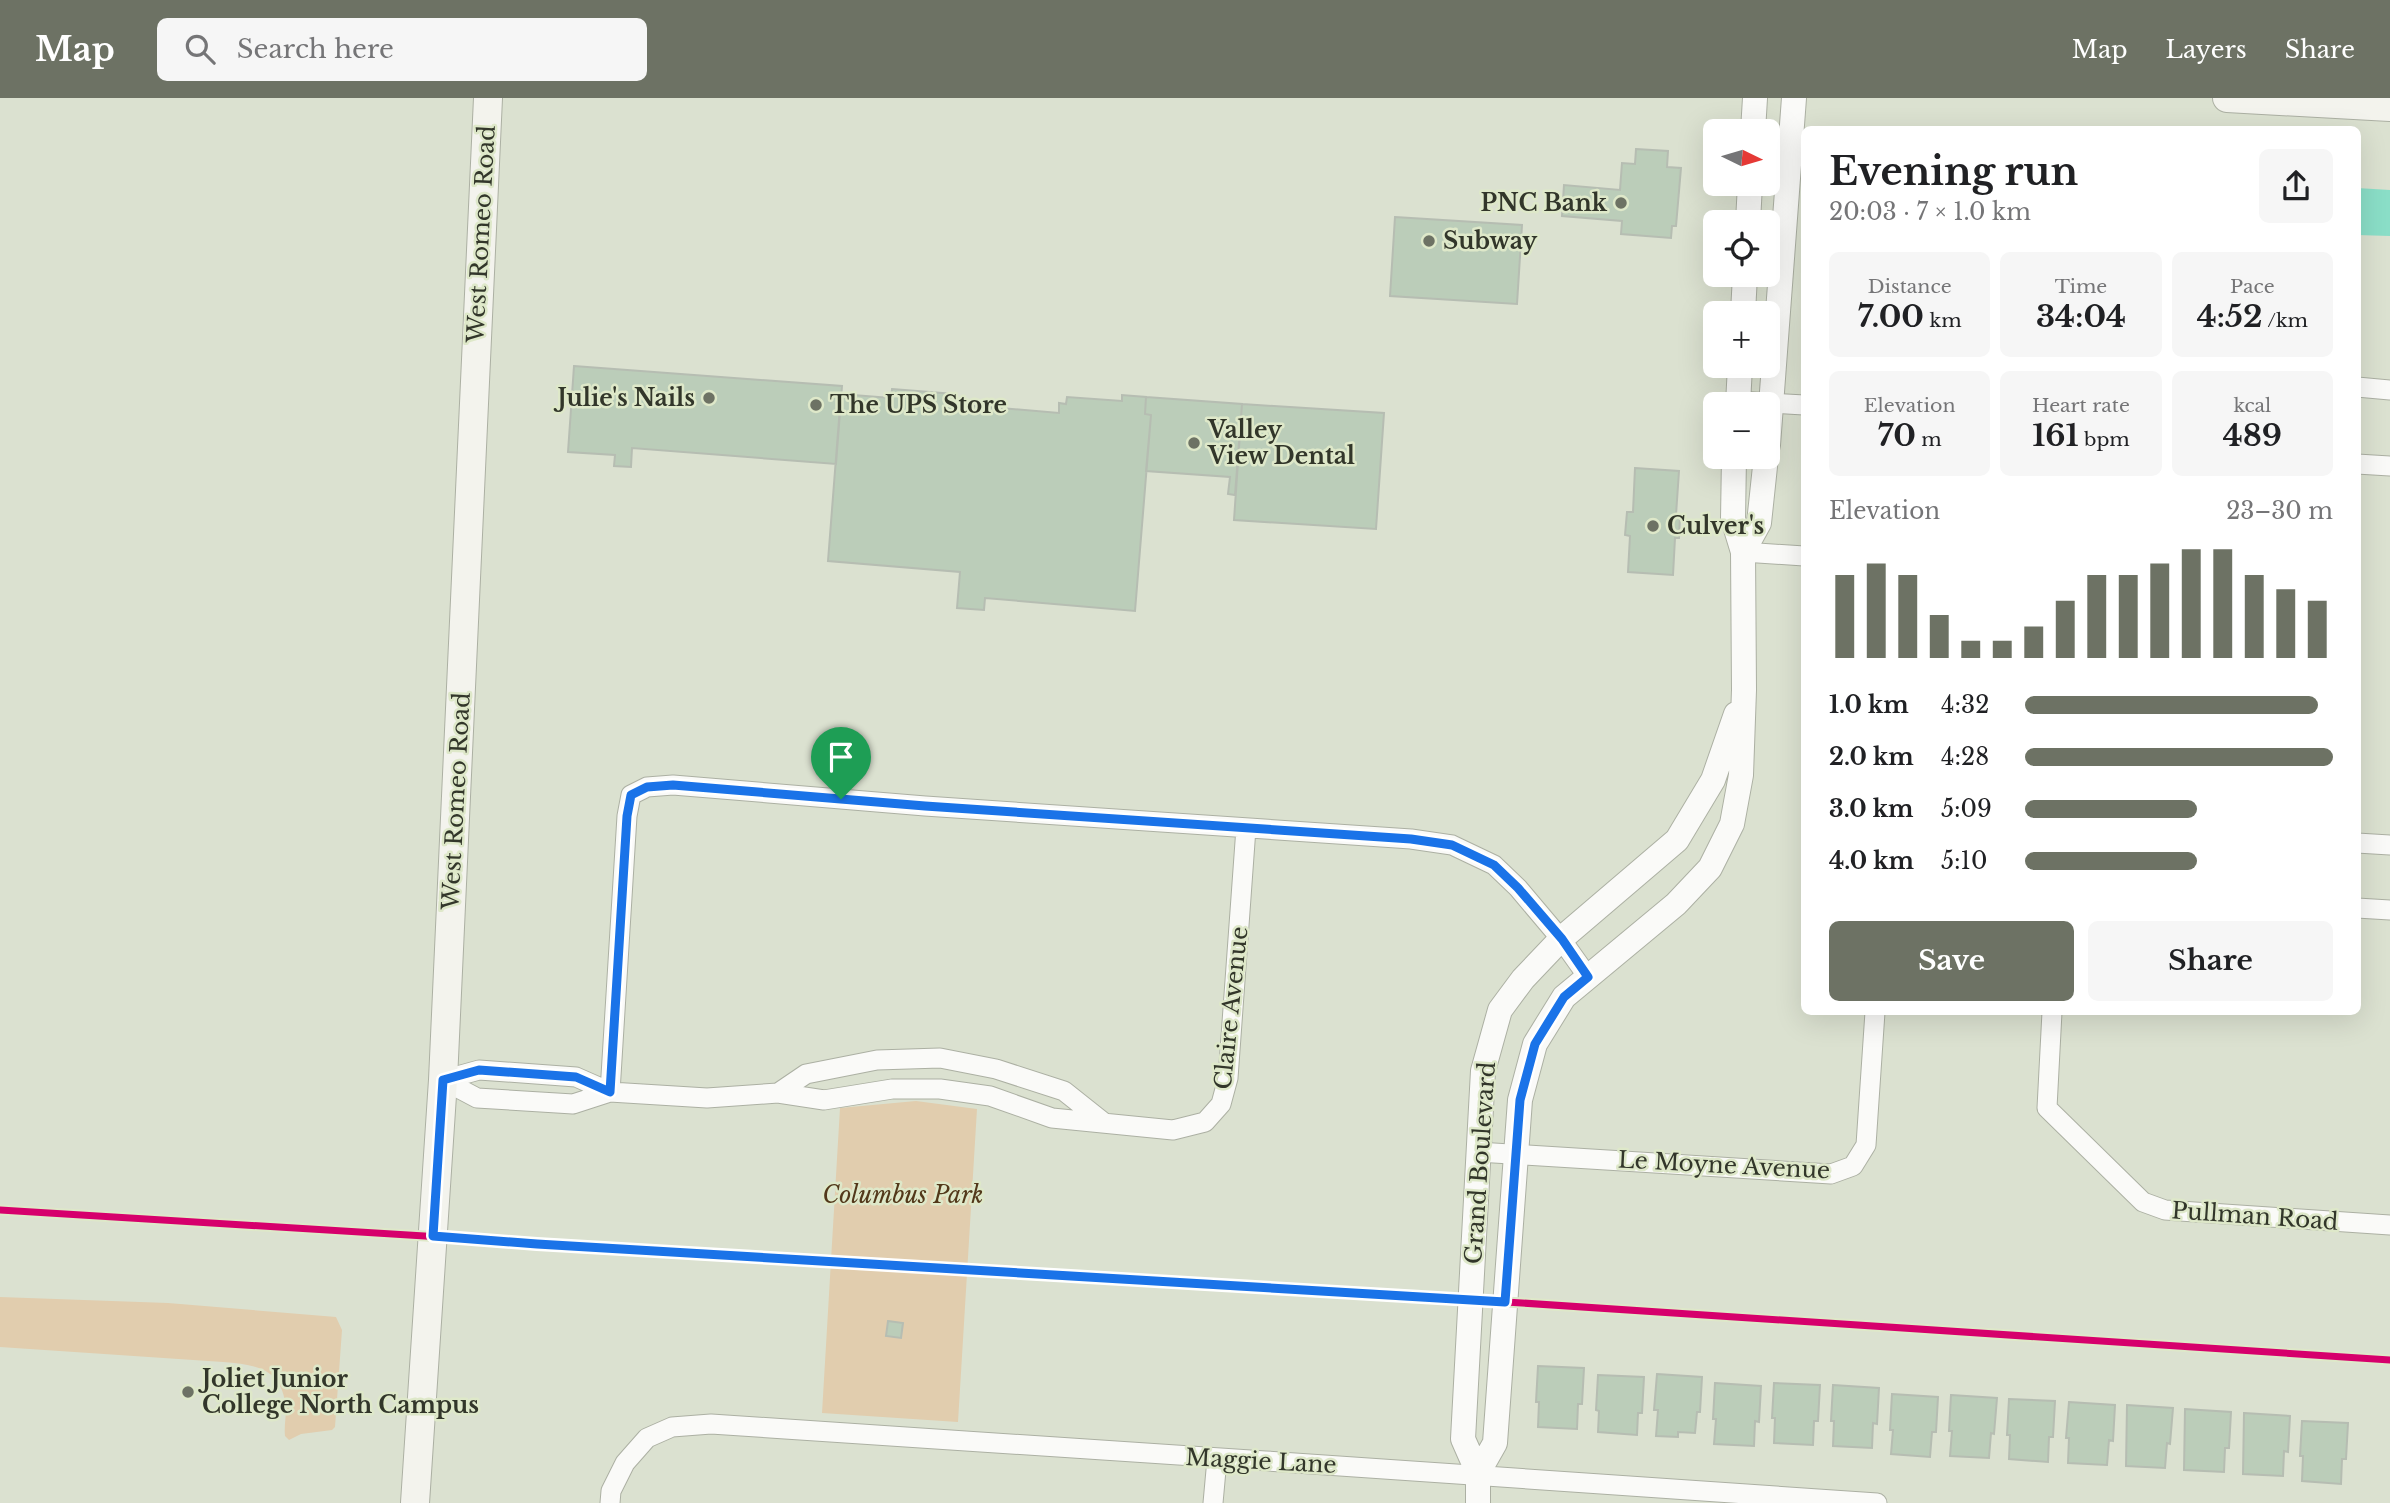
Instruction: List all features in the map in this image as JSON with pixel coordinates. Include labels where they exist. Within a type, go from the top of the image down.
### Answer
[{"type":"main road","name":"West Romeo Road","points":[[415,1503],[443,1080],[488,98]]},
{"type":"main road","points":[[2227,98],[2390,107]]},
{"type":"street","points":[[1754,119],[1755,98]]},
{"type":"street","points":[[1773,392],[1794,98]]},
{"type":"street","points":[[2361,387],[2390,390]]},
{"type":"street","points":[[1780,404],[1801,405]]},
{"type":"street","points":[[2361,464],[2390,466]]},
{"type":"street","name":"Grand Boulevard","points":[[1478,1473],[1494,1443],[1520,1100],[1535,1044],[1564,997],[1676,904],[1710,868],[1732,824],[1741,775],[1744,690],[1743,552],[1733,519],[1734,469]]},
{"type":"street","name":"Grand Boulevard","points":[[1743,552],[1759,523],[1765,469]]},
{"type":"street","points":[[1743,552],[1801,556]]},
{"type":"street","name":"Grand Boulevard","points":[[1478,1503],[1478,1473],[1463,1439],[1483,1070],[1500,1010],[1523,979],[1562,939],[1677,840],[1713,780],[1744,690]]},
{"type":"street","points":[[610,1092],[627,816],[631,795],[647,787],[673,785],[925,806],[1411,839],[1452,845],[1494,865],[1518,888],[1562,939],[1588,977]]},
{"type":"street","name":"Claire Avenue","points":[[443,1080],[479,1070],[576,1077],[610,1092],[708,1098],[778,1093],[824,1100],[892,1089],[940,1089],[990,1096],[1052,1118],[1173,1130],[1205,1122],[1222,1104],[1228,1078],[1246,828]]},
{"type":"street","points":[[2361,843],[2390,845]]},
{"type":"street","points":[[2361,908],[2390,910]]},
{"type":"street","name":"Le Moyne Avenue","points":[[1478,1152],[1831,1174],[1853,1166],[1866,1145],[1875,1015]]},
{"type":"street","name":"Pullman Road","points":[[2052,1015],[2046,1108],[2143,1202],[2165,1210],[2390,1225]]},
{"type":"street","name":"Claire Avenue","points":[[778,1093],[806,1074],[877,1059],[940,1058],[996,1069],[1065,1091],[1103,1122]]},
{"type":"street","name":"Claire Avenue","points":[[443,1080],[477,1098],[573,1104],[610,1092]]},
{"type":"street","name":"Maggie Lane","points":[[610,1503],[611,1491],[625,1463],[647,1437],[672,1427],[711,1424],[1217,1459],[1478,1473],[1877,1503]]},
{"type":"street","points":[[1213,1503],[1217,1459]]},
{"type":"green space","name":"Columbus Park","points":[[916,1101],[977,1109],[958,1422],[822,1413],[840,1108]]},
{"type":"green space","points":[[0,1297],[168,1303],[336,1317],[342,1330],[335,1427],[332,1430],[301,1434],[289,1440],[285,1436],[284,1395],[273,1377],[257,1367],[223,1362],[0,1347]]},
{"type":"water","points":[[2361,188],[2390,190],[2390,236],[2361,235]]},
{"type":"building","name":"PNC Bank","points":[[1636,149],[1668,151],[1667,167],[1681,168],[1676,226],[1672,226],[1671,238],[1621,234],[1622,221],[1562,216],[1564,185],[1620,190],[1622,163],[1635,164]]},
{"type":"building","points":[[1395,217],[1522,225],[1517,304],[1390,296]]},
{"type":"building","points":[[574,366],[842,386],[836,464],[632,448],[631,467],[614,466],[615,455],[568,452]]},
{"type":"building","points":[[892,389],[954,394],[953,404],[1059,413],[1059,403],[1066,404],[1067,397],[1122,401],[1122,395],[1146,397],[1145,414],[1151,415],[1135,611],[985,598],[984,610],[957,608],[960,572],[828,561],[841,394],[891,398]]},
{"type":"building","name":"Valley View Dental","points":[[1146,397],[1242,404],[1235,495],[1228,494],[1230,477],[1146,471],[1151,415],[1145,414]]},
{"type":"building","points":[[1242,404],[1384,413],[1376,529],[1234,520]]},
{"type":"building","name":"Culver's","points":[[1635,468],[1679,471],[1676,515],[1680,516],[1679,538],[1675,538],[1673,575],[1628,572],[1630,536],[1625,535],[1627,512],[1633,512]]},
{"type":"building","points":[[888,1321],[903,1323],[901,1338],[886,1336]]},
{"type":"building","points":[[1538,1366],[1584,1368],[1582,1404],[1578,1404],[1577,1429],[1538,1427]]},
{"type":"building","points":[[1657,1374],[1702,1377],[1700,1412],[1697,1412],[1695,1433],[1678,1432],[1678,1437],[1656,1436],[1658,1410],[1654,1410]]},
{"type":"building","points":[[1598,1375],[1644,1377],[1642,1413],[1638,1413],[1637,1435],[1598,1432]]},
{"type":"building","points":[[1715,1383],[1761,1386],[1759,1422],[1755,1421],[1754,1446],[1714,1444]]},
{"type":"building","points":[[1774,1383],[1820,1385],[1818,1421],[1814,1421],[1813,1445],[1774,1443]]},
{"type":"building","points":[[1833,1385],[1879,1388],[1877,1424],[1873,1423],[1872,1448],[1833,1446]]},
{"type":"building","points":[[1892,1394],[1938,1397],[1936,1432],[1932,1432],[1930,1457],[1891,1454]]},
{"type":"building","points":[[1951,1395],[1997,1398],[1989,1458],[1950,1456]]},
{"type":"building","points":[[2009,1399],[2055,1401],[2053,1437],[2049,1437],[2048,1462],[2009,1459]]},
{"type":"building","points":[[2069,1402],[2115,1405],[2113,1441],[2109,1440],[2107,1465],[2068,1463],[2069,1438],[2066,1438]]},
{"type":"building","points":[[2127,1405],[2173,1408],[2165,1468],[2126,1466]]},
{"type":"building","points":[[2185,1409],[2231,1412],[2229,1448],[2225,1448],[2224,1472],[2184,1470]]},
{"type":"building","points":[[2244,1413],[2290,1416],[2288,1452],[2284,1451],[2283,1476],[2243,1474]]},
{"type":"building","points":[[2302,1421],[2348,1423],[2346,1459],[2342,1459],[2341,1484],[2302,1481]]},
{"type":"cycle path","points":[[610,1092],[627,816],[631,795],[647,787],[673,785],[925,806],[1411,839],[1452,845],[1494,865],[1518,888],[1561,939],[1588,977]]},
{"type":"cycle path","points":[[0,1210],[1522,1303],[2390,1360]]},
{"type":"place","name":"PNC Bank","points":[[1621,203]]},
{"type":"place","name":"Subway","points":[[1429,241]]},
{"type":"place","name":"Julie's Nails","points":[[709,398]]},
{"type":"place","name":"The UPS Store","points":[[816,405]]},
{"type":"place","name":"Valley View Dental","points":[[1194,443]]},
{"type":"place","name":"Culver's","points":[[1653,526]]},
{"type":"place","name":"Joliet Junior College North Campus","points":[[188,1392]]},
{"type":"route","points":[[673,785],[841,799],[1411,839],[1452,845],[1494,865],[1518,888],[1562,939],[1588,977],[1564,997],[1535,1044],[1520,1100],[1505,1302],[433,1236],[443,1080],[479,1070],[576,1077],[610,1092],[627,816],[631,795],[647,787],[673,785]]}]
